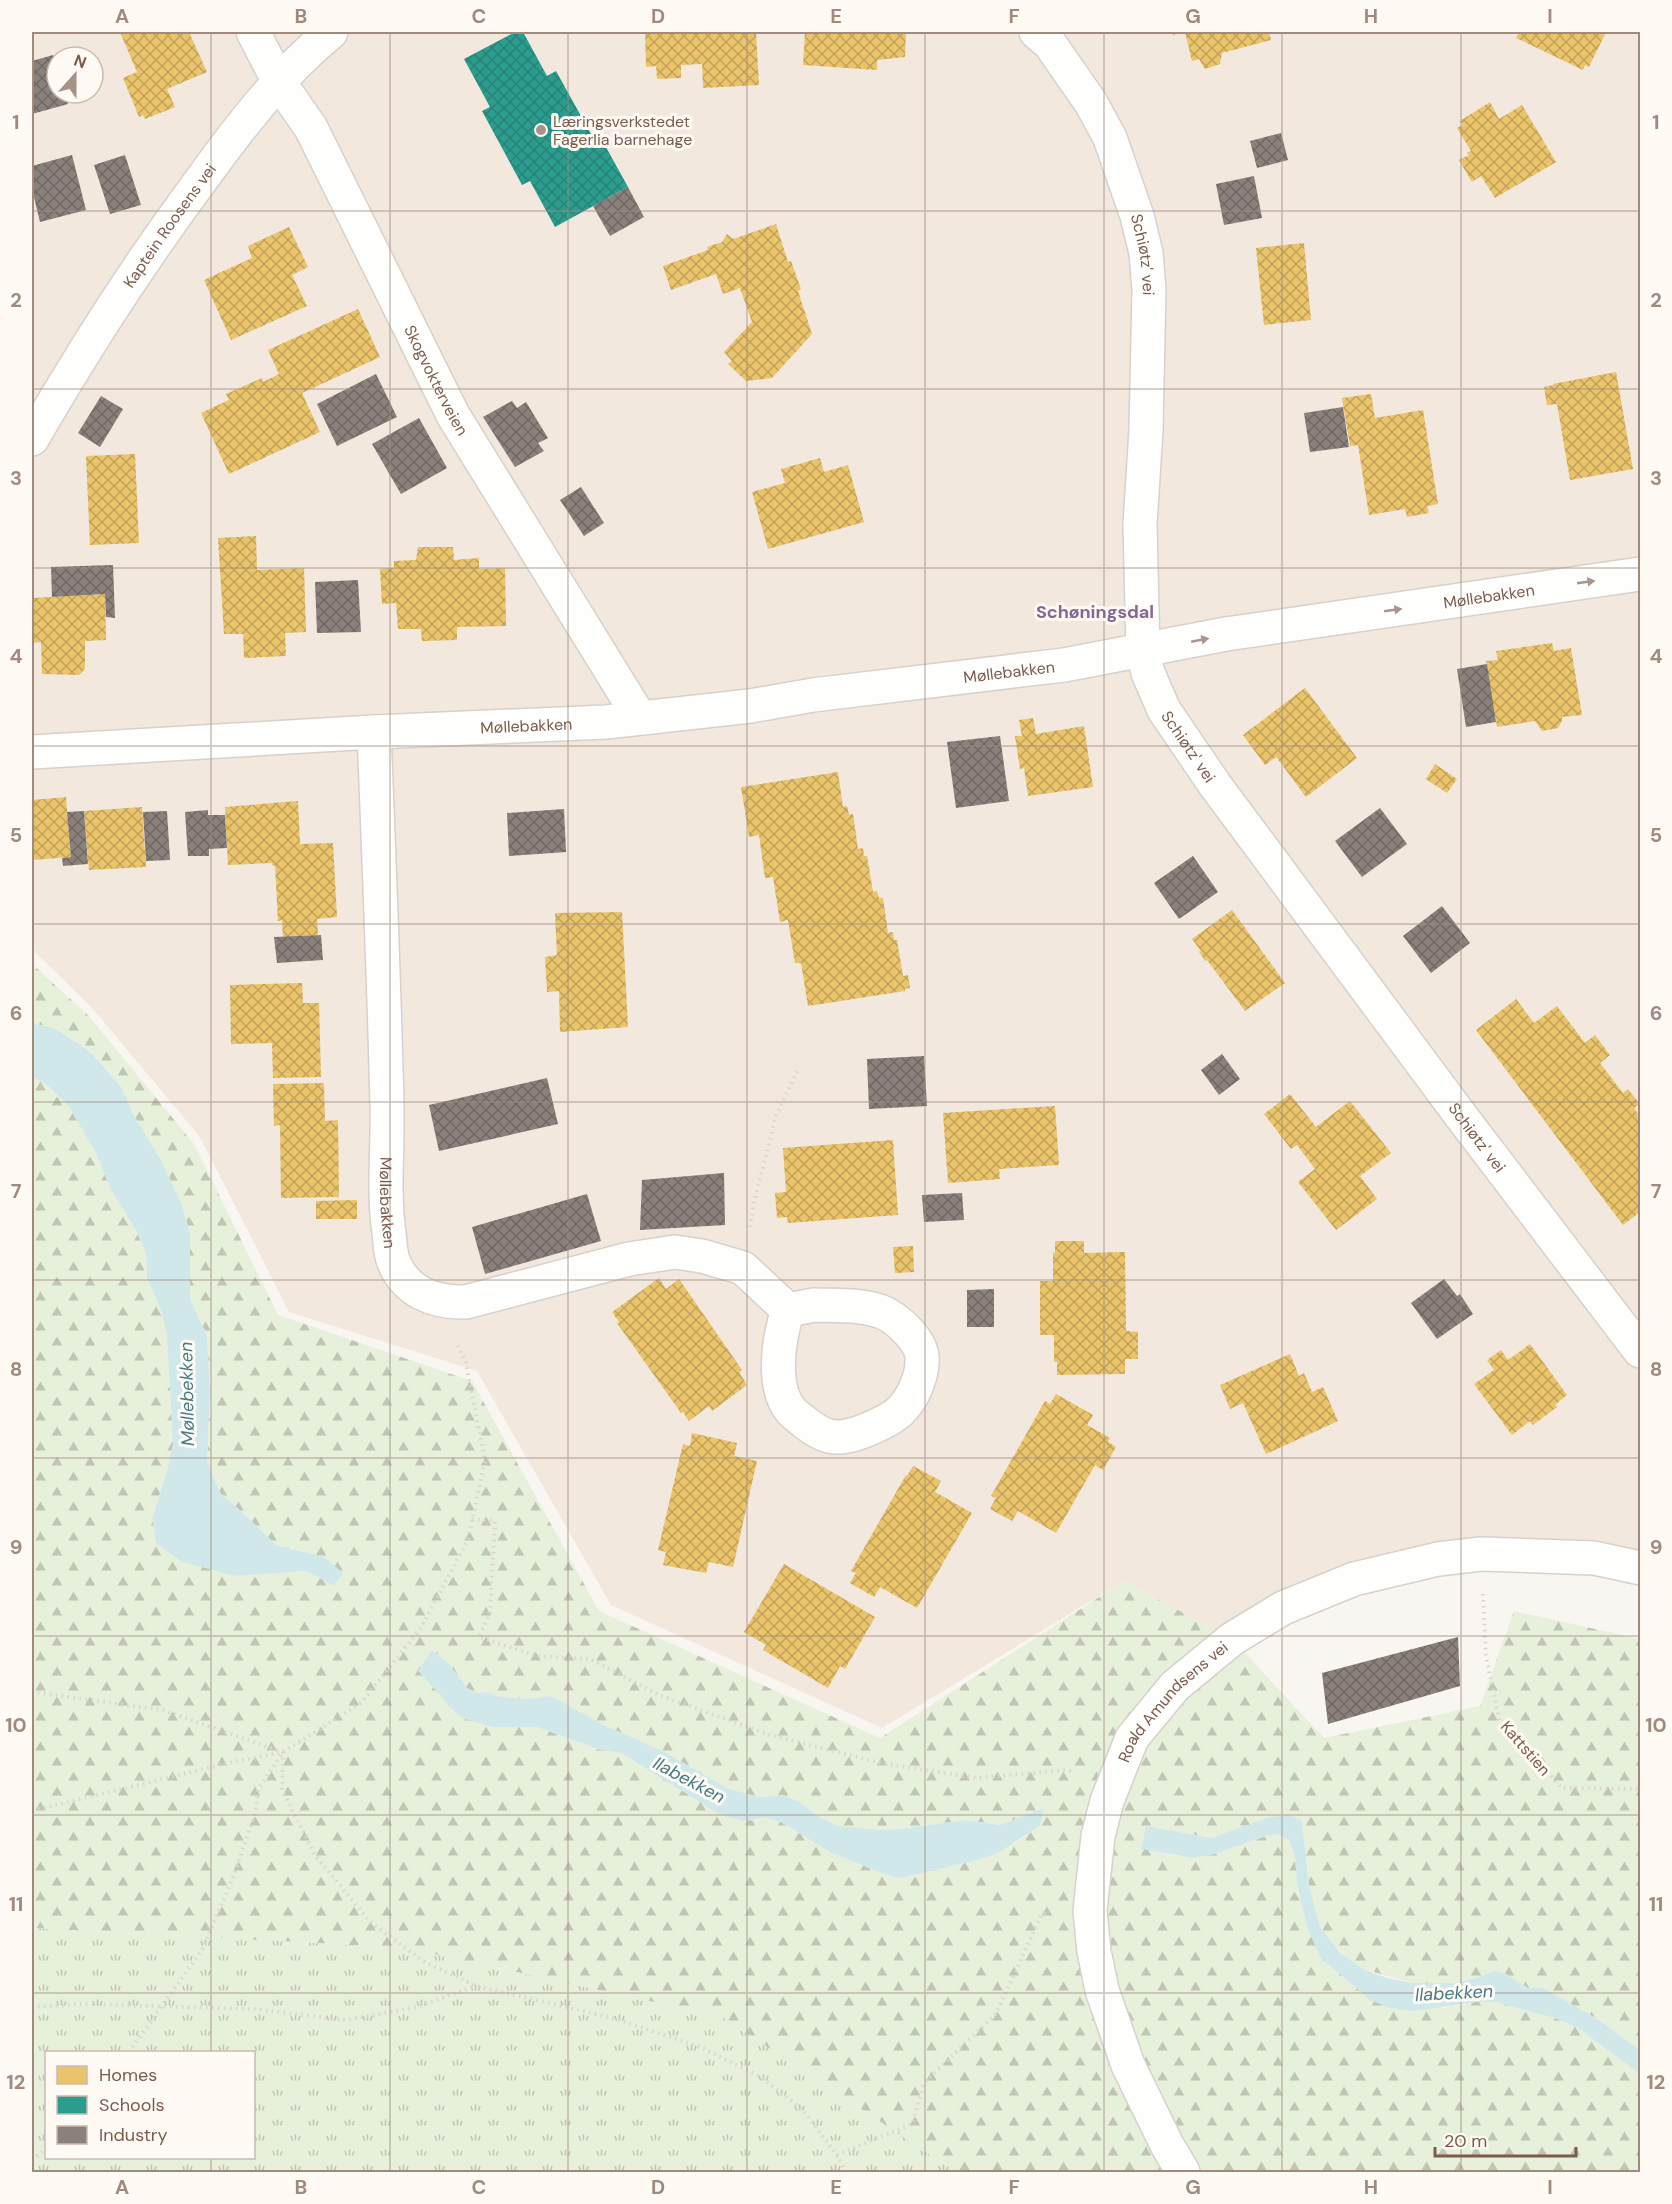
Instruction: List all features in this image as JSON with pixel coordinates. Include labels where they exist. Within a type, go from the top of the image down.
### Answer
[{"type":"street","name":"Skogvokterveien","points":[[253,32],[279,82],[310,128],[453,415],[640,718]]},
{"type":"street","name":"Kaptein Roosens vei","points":[[32,439],[74,367],[152,246],[233,136],[310,49],[331,32]]},
{"type":"street","name":"Schiøtz' vei","points":[[1036,32],[1050,44],[1062,61],[1091,103],[1110,138],[1137,216],[1146,254],[1149,290],[1146,430],[1140,524],[1143,651],[1148,674],[1164,710],[1215,785],[1461,1116],[1641,1351]]},
{"type":"street","name":"Møllebakken","points":[[32,752],[374,732],[606,722],[750,706],[813,695],[1064,665],[1226,634],[1641,574]]},
{"type":"street","name":"Møllebakken","points":[[374,732],[387,1108],[385,1208],[393,1259],[403,1277],[415,1290],[430,1299]]},
{"type":"street","points":[[430,1299],[449,1303],[466,1302],[628,1259],[675,1252],[702,1256],[743,1268],[788,1310]]},
{"type":"street","points":[[814,1305],[865,1307],[884,1312],[899,1321],[910,1333],[922,1356],[918,1381],[903,1409],[875,1427],[848,1436],[829,1436],[815,1430],[794,1414],[784,1399],[779,1376],[778,1351],[788,1310],[814,1305]]},
{"type":"street","name":"Roald Amundsens vei","points":[[1183,2172],[1167,2145],[1128,2065],[1100,1980],[1094,1951],[1090,1911],[1098,1836],[1132,1738],[1175,1686],[1232,1639],[1283,1608],[1354,1579],[1438,1559],[1481,1554],[1594,1558],[1641,1568]]},
{"type":"path","points":[[743,1268],[754,1202],[776,1116],[799,1068]]},
{"type":"path","points":[[32,1809],[283,1752],[361,1703],[420,1629],[468,1540],[485,1460],[465,1359],[430,1299]]},
{"type":"path","points":[[472,1519],[495,1521],[490,1613],[479,1637],[537,1656],[590,1659],[659,1695],[771,1735],[881,1763],[976,1778],[1066,1770],[1114,1785]]},
{"type":"path","name":"Kattstien","points":[[1481,1554],[1486,1657],[1500,1722],[1562,1788],[1641,1788]]},
{"type":"path","points":[[32,1692],[163,1710],[283,1752]]},
{"type":"path","points":[[283,1752],[282,1790],[315,1855],[370,1922],[425,1962],[476,1986],[613,2018],[700,2048],[759,2076],[802,2109],[837,2155],[846,2172]]},
{"type":"path","points":[[130,2051],[202,1950],[232,1880],[256,1811],[258,1790],[283,1752]]},
{"type":"path","points":[[837,2155],[912,2124],[924,2083],[996,2014],[1042,1914],[1090,1911]]},
{"type":"path","points":[[32,2007],[82,2004],[254,2009],[346,2020],[417,2007],[476,1986]]},
{"type":"path","points":[[32,2160],[45,2150]]},
{"type":"shaded area","points":[[32,32],[1640,32],[1640,1568],[1438,1559],[1232,1639],[1124,1581],[882,1728],[611,1605],[477,1371],[289,1312],[200,1137],[93,1009],[32,949]]},
{"type":"green space","points":[[32,964],[88,1015],[194,1144],[278,1315],[472,1381],[599,1611],[880,1738],[1124,1581],[1232,1639],[1324,1738],[1480,1706],[1514,1611],[1640,1639],[1640,2050],[1599,2020],[1543,1988],[1528,1988],[1504,1973],[1494,1971],[1456,1983],[1412,1983],[1363,1969],[1340,1953],[1320,1927],[1309,1886],[1302,1821],[1233,1832],[1212,1838],[1146,1826],[1141,1848],[1176,1856],[1215,1854],[1266,1836],[1277,1834],[1289,1840],[1295,1856],[1297,1883],[1320,1957],[1443,2008],[1476,2002],[1496,2002],[1558,2019],[1578,2028],[1640,2074],[1640,2172],[956,2172],[722,2017],[406,1948],[32,1928],[32,1076],[48,1086],[68,1105],[96,1153],[111,1190],[137,1232],[146,1254],[147,1278],[161,1310],[167,1336],[173,1444],[167,1472],[152,1518],[236,1576],[307,1571],[334,1586],[343,1573],[302,1551],[276,1545],[220,1493],[207,1461],[210,1391],[207,1335],[190,1299],[190,1234],[182,1205],[161,1160],[133,1114],[122,1088],[82,1046],[56,1029],[32,1023]],"holes":[[[432,1650],[449,1664],[467,1688],[476,1693],[487,1692],[496,1696],[525,1699],[551,1696],[606,1726],[661,1750],[727,1788],[758,1797],[782,1795],[796,1800],[820,1817],[838,1826],[882,1830],[966,1820],[1000,1825],[1044,1808],[1040,1826],[1017,1842],[970,1862],[901,1878],[889,1876],[830,1852],[781,1822],[763,1817],[756,1821],[749,1820],[641,1766],[621,1753],[598,1749],[537,1727],[492,1727],[432,1684],[419,1671]]]},
{"type":"green space","points":[[32,1928],[406,1948],[722,2017],[956,2172],[32,2172]]},
{"type":"water","name":"Møllebekken","points":[[32,1023],[56,1029],[82,1046],[122,1088],[133,1114],[161,1160],[182,1205],[190,1234],[190,1299],[207,1335],[210,1391],[207,1461],[220,1493],[276,1545],[324,1557],[343,1573],[334,1586],[307,1571],[236,1576],[182,1562],[156,1543],[152,1518],[167,1472],[173,1444],[167,1336],[161,1310],[147,1278],[146,1254],[137,1232],[111,1190],[96,1153],[68,1105],[48,1086],[32,1076]]},
{"type":"water","name":"Ilabekken","points":[[432,1650],[449,1664],[467,1688],[476,1693],[487,1692],[496,1696],[525,1699],[551,1696],[606,1726],[661,1750],[727,1788],[758,1797],[782,1795],[796,1800],[820,1817],[838,1826],[882,1830],[966,1820],[1000,1825],[1044,1808],[1040,1826],[996,1854],[901,1878],[889,1876],[830,1852],[781,1822],[763,1817],[741,1820],[719,1814],[621,1753],[598,1749],[537,1727],[492,1727],[465,1719],[457,1714],[418,1671]]},
{"type":"water","name":"Ilabekken","points":[[1290,1815],[1302,1821],[1309,1886],[1320,1927],[1340,1953],[1363,1969],[1387,1978],[1412,1983],[1456,1983],[1494,1971],[1504,1973],[1528,1988],[1543,1988],[1599,2020],[1640,2050],[1640,2074],[1578,2028],[1558,2019],[1496,2002],[1476,2002],[1415,2011],[1390,2008],[1370,2000],[1320,1957],[1307,1927],[1297,1883],[1295,1856],[1289,1840],[1277,1834],[1215,1854],[1194,1858],[1141,1849],[1146,1826],[1212,1838],[1267,1818]]},
{"type":"building: Homes","points":[[120,32],[189,32],[207,72],[167,89],[175,107],[145,119],[143,115],[139,117],[123,78],[137,72]]},
{"type":"building: Homes","points":[[645,32],[756,32],[759,85],[703,88],[702,64],[681,65],[681,78],[657,79],[656,66],[646,67]]},
{"type":"building: Homes","points":[[805,32],[906,32],[905,57],[877,60],[877,70],[803,65]]},
{"type":"building: Homes","points":[[1185,32],[1269,32],[1271,40],[1222,53],[1220,64],[1205,69],[1199,59],[1192,61]]},
{"type":"building: Homes","points":[[1512,32],[1606,32],[1589,67],[1585,65],[1583,70],[1516,38],[1518,34]]},
{"type":"building: Homes","points":[[1490,102],[1499,119],[1522,105],[1556,162],[1495,198],[1481,176],[1472,182],[1459,160],[1469,155],[1467,153],[1471,151],[1457,128],[1463,125],[1460,121]]},
{"type":"building: Homes","points":[[776,224],[788,262],[791,261],[801,289],[798,291],[812,334],[772,378],[746,381],[728,364],[732,361],[724,352],[752,322],[740,288],[723,294],[716,274],[671,290],[663,266],[708,250],[707,247],[722,242],[727,234],[733,239]]},
{"type":"building: Homes","points":[[289,227],[308,267],[292,275],[307,306],[231,340],[204,280],[252,258],[248,246]]},
{"type":"building: Homes","points":[[1304,243],[1311,320],[1264,325],[1256,248]]},
{"type":"building: Homes","points":[[358,309],[380,357],[302,393],[320,432],[229,474],[201,413],[229,400],[226,394],[262,378],[263,382],[279,374],[268,350]]},
{"type":"building: Homes","points":[[1616,372],[1633,469],[1570,480],[1557,404],[1547,405],[1544,387]]},
{"type":"building: Homes","points":[[1371,394],[1375,418],[1423,410],[1438,504],[1427,506],[1429,513],[1407,517],[1405,509],[1369,515],[1358,445],[1350,446],[1342,398]]},
{"type":"building: Homes","points":[[135,454],[139,543],[90,545],[86,456]]},
{"type":"building: Homes","points":[[820,458],[824,472],[848,465],[864,522],[768,549],[752,492],[785,483],[781,469]]},
{"type":"building: Homes","points":[[256,536],[257,570],[304,568],[306,632],[285,633],[286,656],[244,658],[243,634],[224,634],[218,538]]},
{"type":"building: Homes","points":[[418,547],[453,547],[454,560],[479,558],[479,569],[505,568],[506,626],[457,627],[457,640],[422,641],[421,629],[398,629],[396,603],[382,604],[380,569],[394,568],[394,561],[416,560]]},
{"type":"building: Homes","points":[[105,594],[106,640],[85,641],[85,669],[79,675],[42,674],[41,642],[32,643],[32,598]]},
{"type":"building: Homes","points":[[1552,643],[1554,651],[1571,648],[1582,715],[1562,717],[1558,728],[1542,731],[1535,721],[1497,727],[1486,661],[1498,660],[1496,651]]},
{"type":"building: Homes","points":[[1305,688],[1357,758],[1306,797],[1276,757],[1265,765],[1243,735]]},
{"type":"building: Homes","points":[[1033,718],[1036,734],[1084,726],[1093,787],[1028,796],[1024,768],[1020,769],[1015,736],[1022,736],[1019,720]]},
{"type":"building: Homes","points":[[1435,764],[1457,779],[1447,793],[1426,779]]},
{"type":"building: Homes","points":[[838,772],[843,807],[847,806],[849,815],[853,814],[858,849],[863,848],[864,856],[867,856],[873,892],[877,891],[879,898],[883,898],[888,933],[893,932],[894,940],[897,940],[903,976],[908,975],[910,988],[905,991],[808,1006],[801,963],[795,963],[788,920],[780,922],[773,877],[765,878],[759,835],[749,837],[741,787]]},
{"type":"building: Homes","points":[[66,797],[71,857],[32,860],[32,800]]},
{"type":"building: Homes","points":[[298,801],[300,844],[333,843],[337,917],[317,919],[318,935],[283,937],[282,920],[278,921],[275,866],[272,863],[228,865],[225,807]]},
{"type":"building: Homes","points":[[142,807],[146,867],[89,870],[84,811]]},
{"type":"building: Homes","points":[[1232,910],[1285,983],[1245,1011],[1207,960],[1205,961],[1192,939]]},
{"type":"building: Homes","points":[[622,912],[628,1027],[560,1032],[559,991],[547,992],[545,957],[557,955],[555,913]]},
{"type":"building: Homes","points":[[302,983],[303,1003],[319,1003],[321,1077],[273,1078],[272,1043],[231,1044],[230,985]]},
{"type":"building: Homes","points":[[1516,999],[1534,1023],[1557,1006],[1585,1043],[1595,1035],[1610,1055],[1600,1063],[1623,1093],[1628,1089],[1640,1104],[1634,1108],[1640,1117],[1640,1212],[1623,1225],[1476,1030]]},
{"type":"building: Homes","points":[[324,1083],[325,1121],[338,1120],[339,1197],[281,1198],[280,1125],[274,1126],[273,1084]]},
{"type":"building: Homes","points":[[1290,1094],[1316,1127],[1350,1101],[1391,1153],[1360,1176],[1377,1199],[1336,1230],[1298,1182],[1315,1169],[1297,1145],[1291,1149],[1264,1114]]},
{"type":"building: Homes","points":[[1055,1106],[1059,1165],[999,1169],[1000,1179],[948,1183],[943,1113]]},
{"type":"building: Homes","points":[[893,1140],[898,1215],[788,1223],[787,1217],[777,1218],[775,1193],[786,1192],[783,1148]]},
{"type":"building: Homes","points":[[357,1200],[357,1219],[316,1219],[316,1201]]},
{"type":"building: Homes","points":[[1055,1241],[1084,1241],[1084,1253],[1125,1252],[1126,1331],[1138,1332],[1138,1359],[1125,1359],[1125,1374],[1057,1375],[1057,1362],[1054,1362],[1054,1335],[1040,1335],[1040,1281],[1053,1281]]},
{"type":"building: Homes","points":[[913,1246],[914,1272],[895,1273],[893,1247]]},
{"type":"building: Homes","points":[[659,1278],[666,1289],[679,1279],[742,1370],[739,1372],[747,1385],[712,1411],[709,1406],[689,1421],[617,1323],[619,1322],[612,1312]]},
{"type":"building: Homes","points":[[1530,1344],[1567,1395],[1555,1405],[1557,1407],[1533,1425],[1530,1421],[1512,1435],[1474,1384],[1494,1370],[1487,1360],[1501,1350],[1508,1360]]},
{"type":"building: Homes","points":[[1290,1354],[1299,1376],[1304,1373],[1312,1392],[1323,1387],[1338,1421],[1266,1454],[1243,1403],[1230,1409],[1220,1385]]},
{"type":"building: Homes","points":[[1056,1394],[1093,1415],[1087,1425],[1110,1438],[1108,1442],[1116,1447],[1103,1470],[1095,1465],[1056,1533],[1018,1511],[1012,1521],[990,1509],[996,1498],[991,1496],[1045,1401],[1050,1404]]},
{"type":"building: Homes","points":[[692,1433],[737,1443],[734,1456],[757,1461],[733,1567],[709,1562],[706,1573],[663,1565],[666,1552],[658,1550],[683,1444],[690,1446]]},
{"type":"building: Homes","points":[[913,1466],[941,1481],[935,1492],[972,1513],[917,1608],[880,1587],[874,1597],[850,1583],[856,1573],[851,1571]]},
{"type":"building: Homes","points":[[784,1564],[875,1617],[845,1669],[840,1666],[828,1688],[763,1650],[766,1645],[744,1632]]},
{"type":"building: Schools","points":[[515,32],[523,32],[547,76],[556,71],[596,143],[602,140],[628,187],[555,227],[530,181],[522,185],[482,111],[490,107],[464,59]]},
{"type":"building: Industry","points":[[45,57],[45,105],[64,105],[32,114],[32,61]]},
{"type":"building: Industry","points":[[1281,133],[1288,160],[1257,168],[1250,141]]},
{"type":"building: Industry","points":[[72,155],[86,210],[40,222],[32,189],[32,166]]},
{"type":"building: Industry","points":[[125,155],[141,205],[110,214],[94,165]]},
{"type":"building: Industry","points":[[1254,176],[1262,218],[1224,225],[1216,184]]},
{"type":"building: Industry","points":[[628,187],[644,217],[610,236],[593,206]]},
{"type":"building: Industry","points":[[376,374],[397,417],[337,446],[317,404]]},
{"type":"building: Industry","points":[[101,396],[123,409],[100,447],[78,433]]},
{"type":"building: Industry","points":[[512,401],[517,408],[526,402],[548,438],[538,443],[544,451],[515,467],[483,417]]},
{"type":"building: Industry","points":[[1343,407],[1349,447],[1310,452],[1304,413]]},
{"type":"building: Industry","points":[[419,418],[447,468],[401,494],[372,444]]},
{"type":"building: Industry","points":[[581,487],[604,523],[584,536],[560,500]]},
{"type":"building: Industry","points":[[113,565],[115,618],[106,617],[105,594],[52,597],[51,567]]},
{"type":"building: Industry","points":[[358,580],[361,632],[317,633],[315,582]]},
{"type":"building: Industry","points":[[1487,664],[1496,722],[1466,727],[1457,669]]},
{"type":"building: Industry","points":[[1000,736],[1009,801],[956,808],[947,742]]},
{"type":"building: Industry","points":[[1380,808],[1407,844],[1362,877],[1335,841]]},
{"type":"building: Industry","points":[[564,809],[566,852],[509,856],[507,813]]},
{"type":"building: Industry","points":[[208,810],[208,815],[225,815],[227,848],[209,849],[209,856],[188,856],[185,812]]},
{"type":"building: Industry","points":[[84,811],[88,864],[63,866],[62,858],[71,857],[67,812]]},
{"type":"building: Industry","points":[[167,811],[170,860],[146,861],[143,812]]},
{"type":"building: Industry","points":[[1193,856],[1218,892],[1179,919],[1154,883]]},
{"type":"building: Industry","points":[[1442,906],[1470,943],[1431,973],[1403,936]]},
{"type":"building: Industry","points":[[321,935],[323,960],[277,963],[274,937]]},
{"type":"building: Industry","points":[[1222,1054],[1240,1079],[1219,1095],[1201,1070]]},
{"type":"building: Industry","points":[[924,1056],[927,1106],[869,1109],[867,1059]]},
{"type":"building: Industry","points":[[547,1078],[558,1124],[439,1151],[429,1105]]},
{"type":"building: Industry","points":[[724,1173],[725,1225],[640,1230],[642,1180]]},
{"type":"building: Industry","points":[[962,1193],[964,1220],[924,1222],[922,1195]]},
{"type":"building: Industry","points":[[587,1194],[601,1241],[485,1274],[472,1227]]},
{"type":"building: Industry","points":[[1444,1279],[1457,1296],[1460,1294],[1473,1314],[1437,1339],[1411,1303]]},
{"type":"building: Industry","points":[[994,1289],[994,1327],[967,1327],[967,1290]]},
{"type":"building: Industry","points":[[1458,1637],[1460,1686],[1328,1724],[1322,1673]]},
{"type":"place","name":"Læringsverkstedet Fagerlia barnehage","points":[[541,130]]},
{"type":"district","name":"Schøningsdal","points":[[1095,612]]}]
